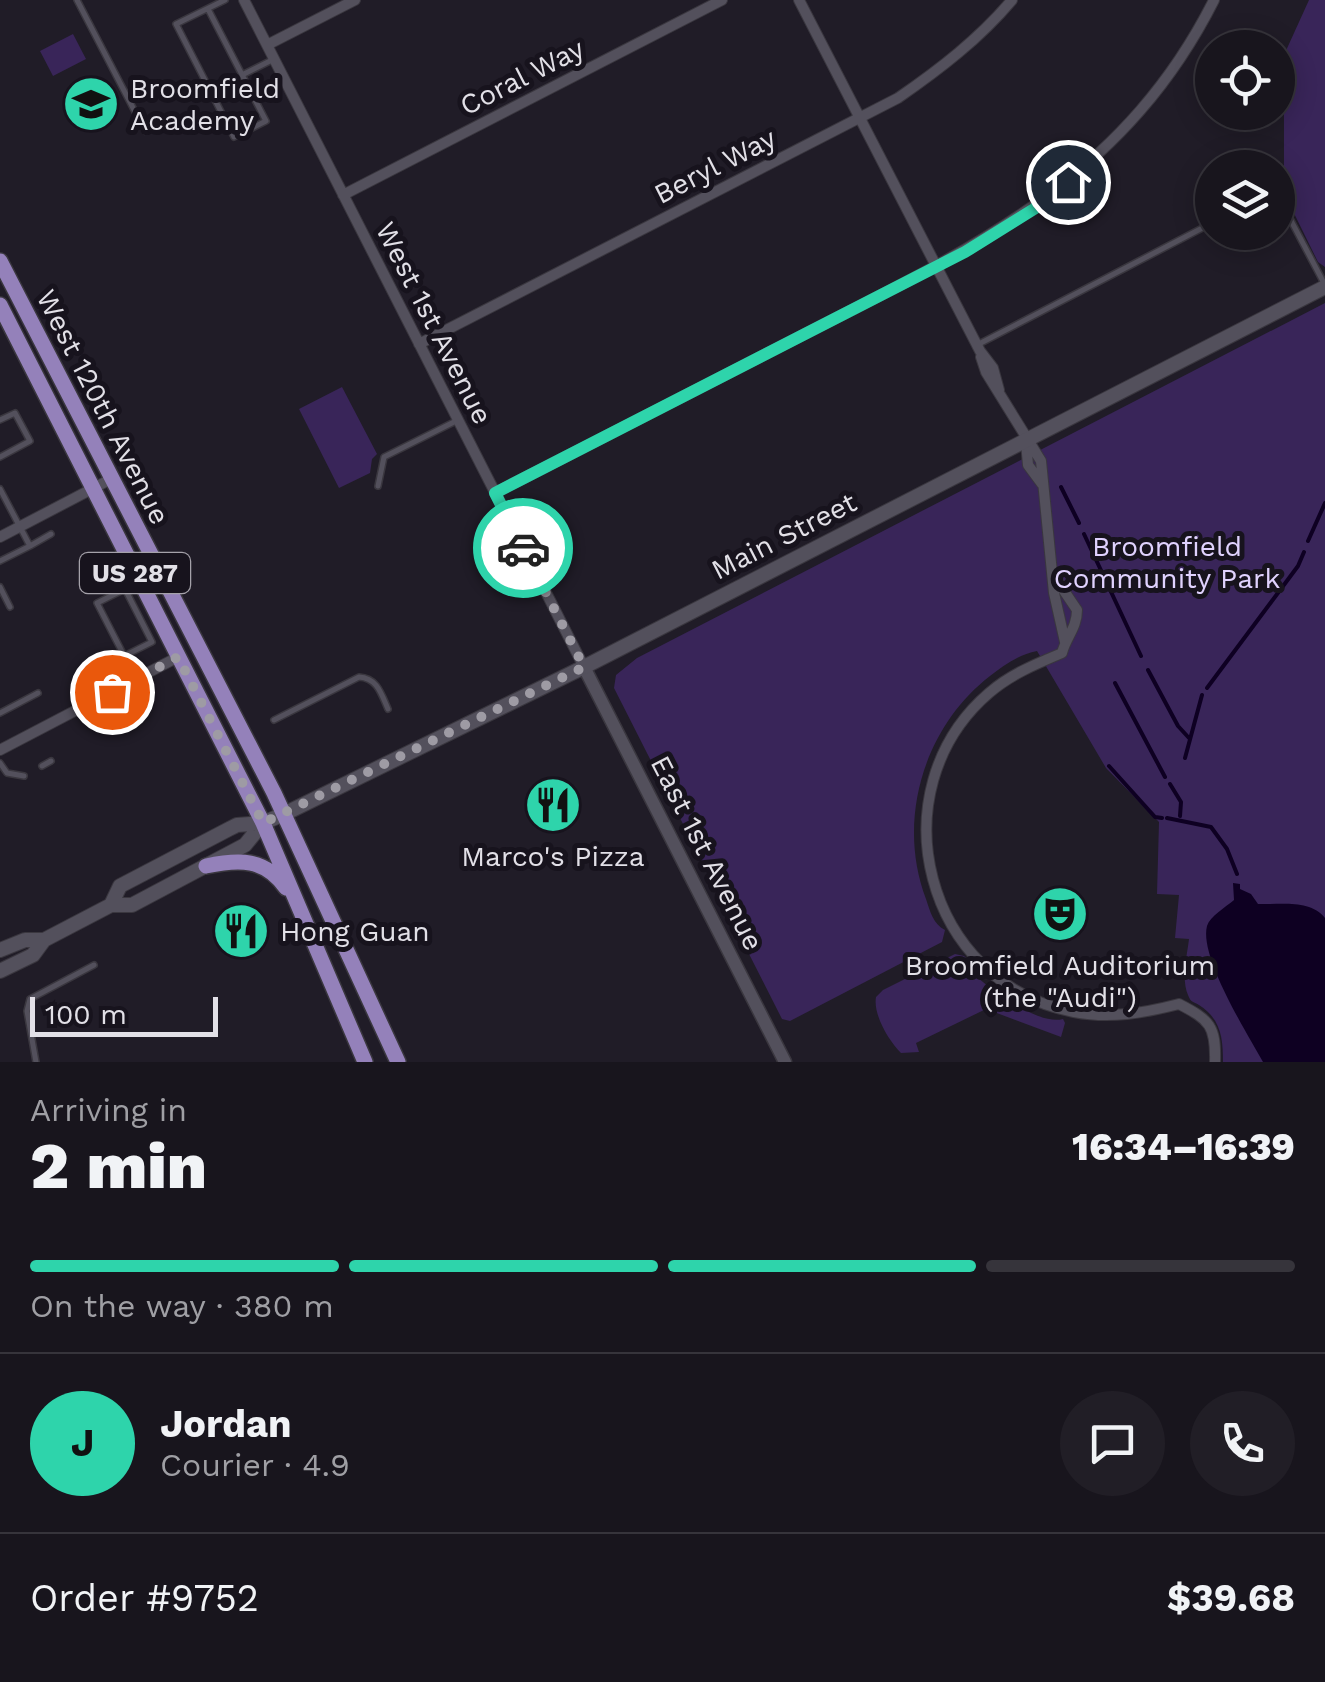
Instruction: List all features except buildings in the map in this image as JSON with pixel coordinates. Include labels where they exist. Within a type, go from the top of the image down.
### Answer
[{"type":"main road","name":"West 120th Avenue","points":[[0,261],[284,814],[398,1062]]},
{"type":"main road","name":"Main Street","points":[[111,905],[120,886],[237,825],[263,823],[284,814],[584,667],[1325,286]]},
{"type":"main road","name":"West 120th Avenue","points":[[0,305],[4,325],[263,823],[366,1062]]},
{"type":"main road","name":"Main Street","points":[[0,971],[32,955],[44,940],[111,905],[132,905],[245,845],[263,823]]},
{"type":"main road","points":[[206,866],[241,860],[267,868],[276,874],[304,915]]},
{"type":"main road","name":"Main Street","points":[[0,950],[26,940],[44,940]]},
{"type":"street","name":"West 1st Avenue","points":[[244,0],[584,667]]},
{"type":"street","points":[[267,45],[355,0]]},
{"type":"street","name":"Coral Way","points":[[343,194],[722,0]]},
{"type":"street","points":[[800,0],[978,348],[986,372],[1026,441],[1028,464],[1042,484],[1054,576],[1077,610],[1074,631],[1062,652],[1020,671],[990,692],[964,720],[943,754],[931,787],[926,824],[935,889],[961,942],[1016,990],[1062,1009],[1091,1014],[1131,1014],[1179,1004],[1201,1016],[1211,1028],[1216,1040],[1215,1062]]},
{"type":"street","name":"Beryl Way","points":[[419,344],[860,118],[938,70],[994,22],[1012,0]]},
{"type":"street","points":[[495,493],[937,267],[1022,217],[1092,161],[1157,89],[1214,0]]},
{"type":"street","points":[[4,325],[27,314]]},
{"type":"street","points":[[0,537],[111,479]]},
{"type":"street","points":[[0,750],[178,657]]},
{"type":"street","name":"East 1st Avenue","points":[[584,667],[786,1062]]},
{"type":"lane","points":[[76,0],[145,130]]},
{"type":"lane","points":[[208,9],[266,121],[234,137],[176,24],[225,0]]},
{"type":"lane","points":[[242,75],[274,59]]},
{"type":"lane","points":[[1295,229],[1325,286]]},
{"type":"lane","points":[[978,348],[1195,233]]},
{"type":"lane","points":[[0,420],[15,413],[30,441],[0,456]]},
{"type":"lane","points":[[378,486],[384,457],[458,420]]},
{"type":"lane","points":[[0,489],[30,546]]},
{"type":"lane","points":[[0,561],[52,534]]},
{"type":"lane","points":[[0,587],[10,607]]},
{"type":"lane","points":[[124,656],[152,642],[125,589],[97,603],[124,656],[136,679]]},
{"type":"lane","points":[[274,720],[358,677],[375,682],[388,708]]},
{"type":"lane","points":[[0,713],[38,693]]},
{"type":"lane","points":[[42,766],[51,761]]},
{"type":"lane","points":[[0,763],[7,774],[24,776]]},
{"type":"lane","points":[[36,1062],[27,1011],[30,999],[94,965]]},
{"type":"green space","points":[[1309,0],[1325,0],[1325,267],[1318,262],[1295,215],[1295,150],[1284,150],[1284,130],[1295,130],[1295,31]]},
{"type":"green space","points":[[73,34],[86,59],[53,76],[40,51]]},
{"type":"green space","name":"Broomfield Community Park","points":[[1325,303],[1325,1062],[1223,1062],[1216,1023],[1206,1010],[1191,1001],[1186,989],[1189,939],[1175,938],[1179,895],[1157,894],[1159,822],[1106,768],[1037,651],[1007,664],[967,697],[948,721],[922,777],[914,838],[917,869],[932,917],[945,930],[942,942],[790,1021],[782,1019],[614,688],[616,675],[637,658]]},
{"type":"green space","points":[[342,387],[377,454],[370,473],[339,488],[299,409]]},
{"type":"green space","points":[[955,954],[964,956],[973,966],[971,972],[990,988],[1028,1012],[1063,1019],[1061,1037],[986,1009],[916,1043],[919,1052],[901,1053],[882,1026],[876,997]]},
{"type":"shaded area","points":[[1233,883],[1240,884],[1240,889],[1251,894],[1258,904],[1303,905],[1325,918],[1325,1062],[1263,1062],[1226,995],[1206,940],[1209,922],[1234,900]]},
{"type":"waterway","points":[[1061,487],[1079,523]]},
{"type":"waterway","points":[[1308,541],[1325,503]]},
{"type":"waterway","points":[[1084,534],[1141,656]]},
{"type":"waterway","points":[[1207,688],[1298,566],[1304,552]]},
{"type":"waterway","points":[[1148,670],[1178,726],[1189,738]]},
{"type":"waterway","points":[[1115,683],[1165,777]]},
{"type":"waterway","points":[[1185,758],[1202,695]]},
{"type":"waterway","points":[[1109,766],[1155,817],[1162,818]]},
{"type":"waterway","points":[[1170,784],[1181,802],[1180,816]]},
{"type":"waterway","points":[[1167,818],[1211,827],[1227,849],[1237,874]]},
{"type":"way so far","points":[[112,692],[178,657],[263,823],[584,667],[523,548]]},
{"type":"place","name":"Broomfield Academy","points":[[91,104]]},
{"type":"place","name":"Marco's Pizza","points":[[553,805]]},
{"type":"place","name":"Broomfield Auditorium (the \"Audi\")","points":[[1060,914]]},
{"type":"place","name":"Hong Guan","points":[[241,931]]},
{"type":"route","points":[[523,548],[495,493],[965,252],[1034,209],[1068,182]]}]
